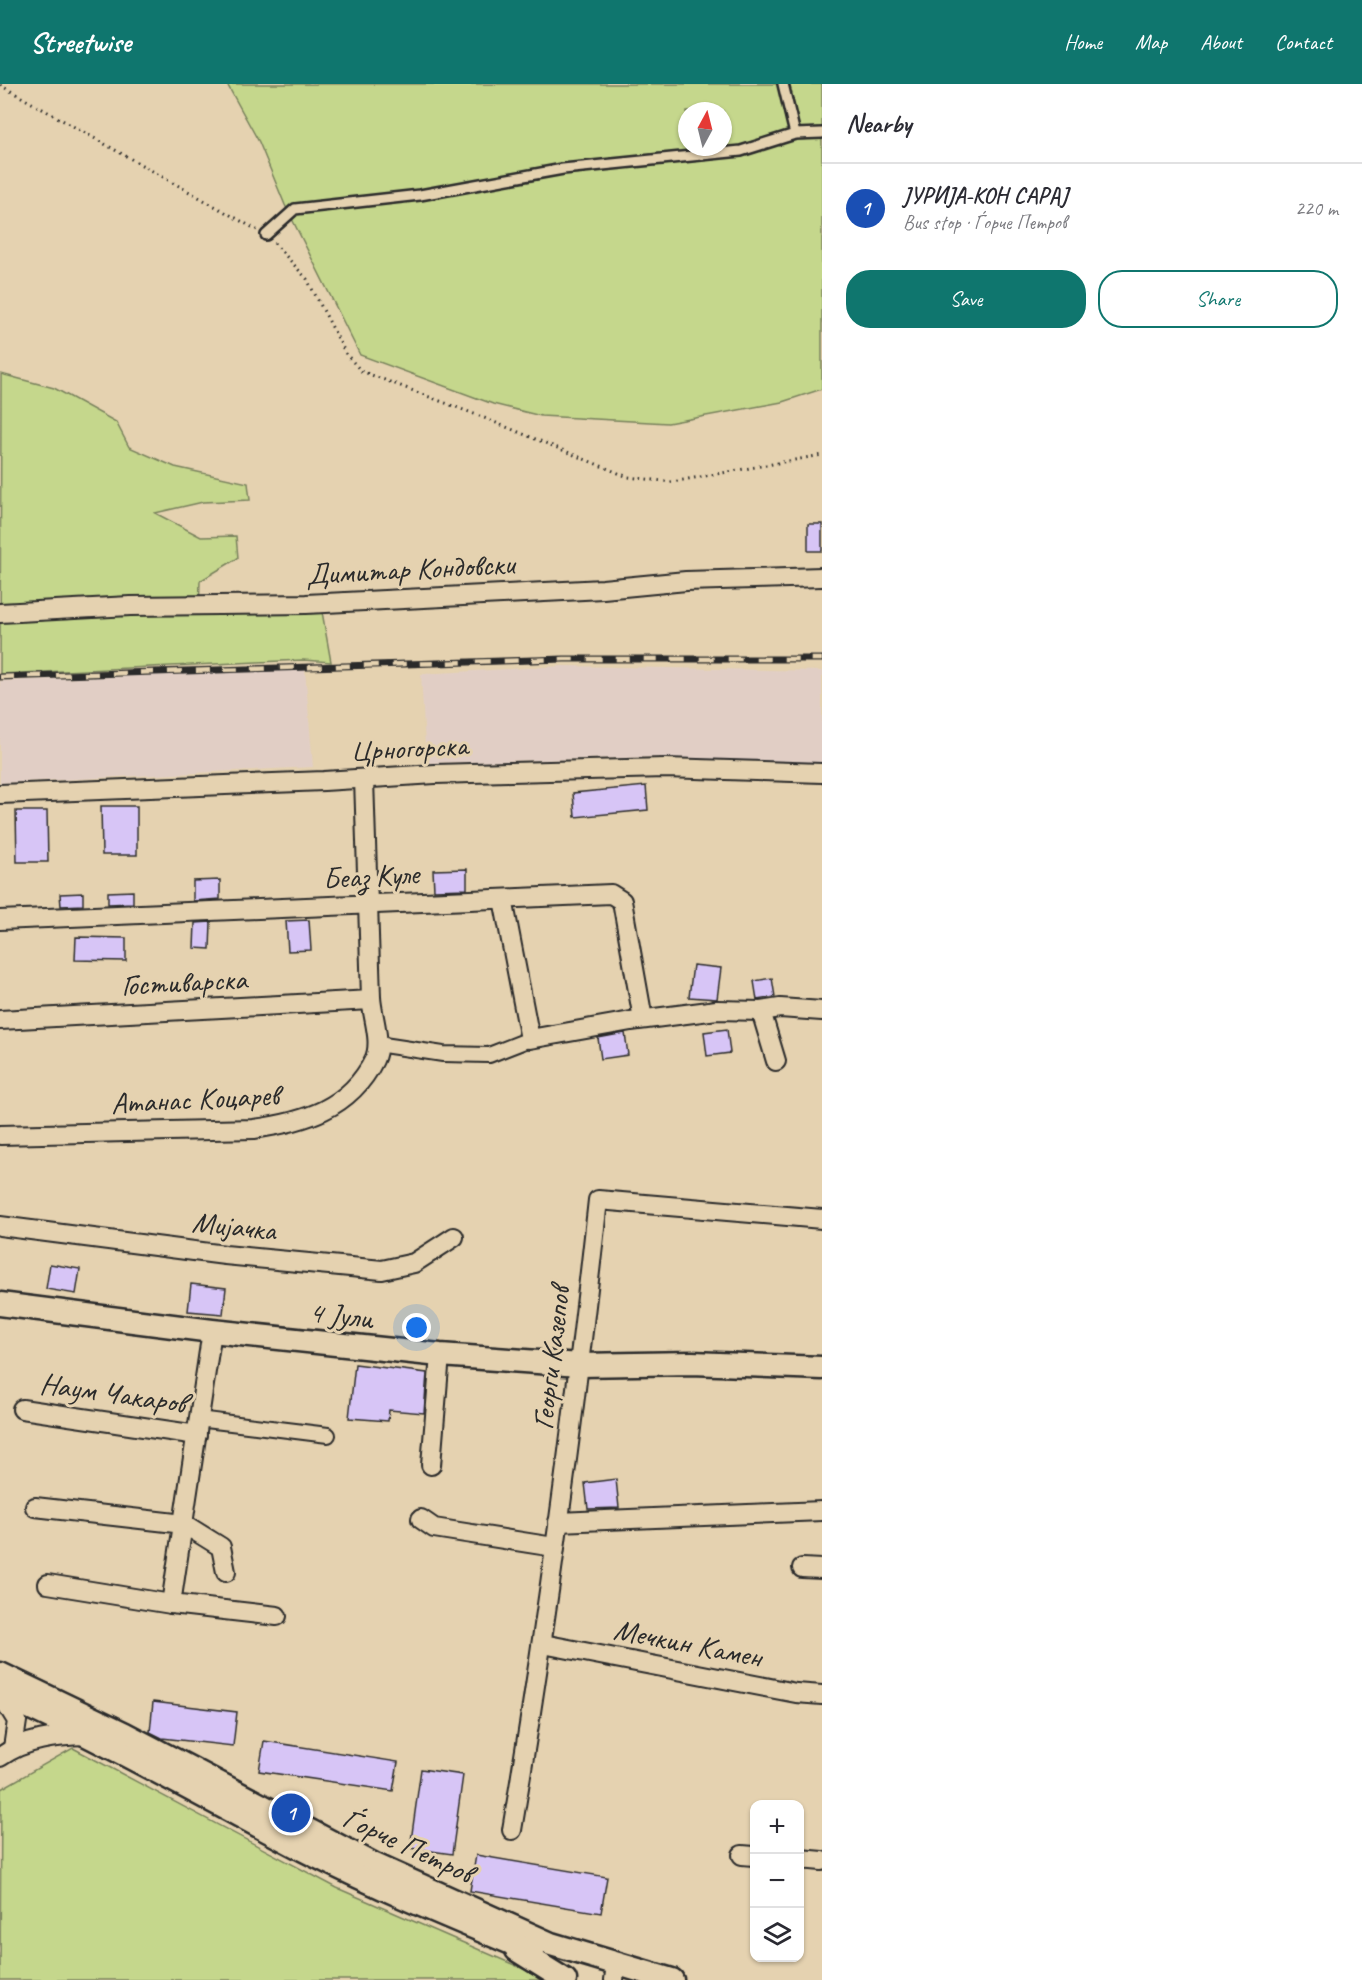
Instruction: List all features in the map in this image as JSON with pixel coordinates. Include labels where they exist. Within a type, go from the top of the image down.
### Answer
[{"type":"street","name":"Димитар Кондовски","points":[[0,613],[130,606],[306,604],[603,589],[686,581],[822,577]]},
{"type":"street","name":"Црногорска","points":[[0,794],[435,774],[665,768],[822,773]]},
{"type":"street","name":"Атанас Коцарев","points":[[0,1135],[254,1128],[293,1123],[321,1114],[340,1102],[355,1088],[375,1059],[377,1044],[371,1000],[370,905],[364,779]]},
{"type":"street","name":"Беаз Куле","points":[[0,920],[611,894],[622,901],[644,1019]]},
{"type":"street","points":[[503,899],[530,1039]]},
{"type":"street","name":"Гостиварска","points":[[0,1020],[371,1000]]},
{"type":"street","points":[[377,1044],[443,1054],[489,1055],[530,1039],[644,1019],[717,1010],[761,1011],[780,1008],[822,1011]]},
{"type":"street","points":[[761,1011],[776,1061]]},
{"type":"street","name":"Георги Казепов","points":[[512,1830],[543,1644],[554,1547],[580,1365],[598,1200],[822,1219]]},
{"type":"street","name":"Мијачка","points":[[0,1226],[225,1255],[382,1270],[414,1263],[454,1237]]},
{"type":"street","name":"4 Јули","points":[[0,1304],[212,1331],[440,1355],[580,1365],[692,1362],[822,1368]]},
{"type":"street","name":"Наум Чакаров","points":[[171,1604],[212,1331]]},
{"type":"street","points":[[431,1465],[440,1355]]},
{"type":"street","name":"Наум Чакаров","points":[[22,1409],[198,1426],[328,1435]]},
{"type":"street","points":[[35,1507],[184,1524],[221,1547],[226,1572]]},
{"type":"street","points":[[558,1522],[822,1511]]},
{"type":"street","points":[[421,1519],[434,1528],[554,1547]]},
{"type":"street","points":[[802,1568],[822,1569]]},
{"type":"street","points":[[48,1584],[171,1604],[277,1616]]},
{"type":"street","name":"Мечкин Камен","points":[[543,1644],[796,1693],[822,1695]]},
{"type":"street","name":"Ѓорче Петров","points":[[0,1674],[125,1734],[373,1864],[551,1944],[615,1976]]},
{"type":"street","points":[[0,1694],[10,1706],[17,1721],[7,1752]]},
{"type":"street","name":"Ѓорче Петров","points":[[0,1694],[87,1735],[306,1851],[487,1933],[548,1958],[615,1976],[672,1980]]},
{"type":"street","points":[[7,1752],[62,1736],[87,1735]]},
{"type":"street","points":[[804,1859],[822,1861]]},
{"type":"street","points":[[487,1933],[564,1980]]},
{"type":"lane","points":[[783,84],[795,134]]},
{"type":"lane","points":[[266,235],[295,209],[420,195],[563,169],[741,151],[795,134],[822,133]]},
{"type":"path","points":[[0,85],[266,235],[307,279],[354,364],[361,371],[427,398],[477,415],[628,477],[672,482],[822,455]]},
{"type":"shaded area","points":[[563,666],[822,671],[822,765],[662,757],[426,763],[421,674]]},
{"type":"shaded area","points":[[305,669],[313,767],[0,783],[0,681]]},
{"type":"green space","points":[[227,84],[822,84],[822,389],[782,402],[668,423],[541,416],[493,404],[360,355],[285,205],[259,142]]},
{"type":"green space","points":[[1,374],[54,388],[116,422],[129,447],[175,467],[248,483],[250,500],[203,502],[155,513],[201,537],[236,536],[238,558],[200,581],[199,615],[321,606],[331,662],[303,660],[0,674]]},
{"type":"green space","points":[[73,1748],[337,1888],[549,1980],[0,1980],[1,1789]]},
{"type":"building","points":[[808,524],[822,524],[822,551],[808,551]]},
{"type":"building","points":[[646,786],[648,810],[575,817],[573,793]]},
{"type":"building","points":[[101,806],[137,806],[137,855],[102,855]]},
{"type":"building","points":[[16,811],[47,811],[48,862],[17,862]]},
{"type":"building","points":[[467,869],[467,889],[434,890],[433,870]]},
{"type":"building","points":[[220,880],[220,899],[193,901],[193,881]]},
{"type":"building","points":[[133,891],[133,903],[108,904],[108,892]]},
{"type":"building","points":[[83,893],[83,905],[61,906],[60,894]]},
{"type":"building","points":[[309,920],[311,950],[288,951],[286,921]]},
{"type":"building","points":[[211,922],[210,949],[194,948],[195,923]]},
{"type":"building","points":[[76,937],[126,938],[126,961],[75,960]]},
{"type":"building","points":[[693,965],[721,968],[717,999],[689,997]]},
{"type":"building","points":[[772,978],[775,997],[757,1000],[754,981]]},
{"type":"building","points":[[727,1029],[730,1053],[707,1056],[704,1032]]},
{"type":"building","points":[[625,1033],[628,1055],[601,1059],[598,1038]]},
{"type":"building","points":[[50,1264],[80,1269],[76,1294],[46,1289]]},
{"type":"building","points":[[191,1284],[226,1288],[223,1314],[188,1311]]},
{"type":"building","points":[[355,1364],[427,1373],[424,1413],[389,1410],[388,1421],[349,1418]]},
{"type":"building","points":[[616,1479],[619,1508],[588,1509],[585,1483]]},
{"type":"building","points":[[153,1702],[237,1712],[233,1746],[162,1738],[150,1732]]},
{"type":"building","points":[[264,1741],[398,1762],[393,1791],[259,1771]]},
{"type":"building","points":[[421,1769],[463,1775],[452,1854],[410,1848]]},
{"type":"building","points":[[476,1855],[607,1877],[601,1913],[470,1891]]},
{"type":"railway","points":[[0,677],[564,659],[822,659]]},
{"type":"place","name":"ЈУРИЈА-КОН САРАЈ","points":[[291,1813]]}]
